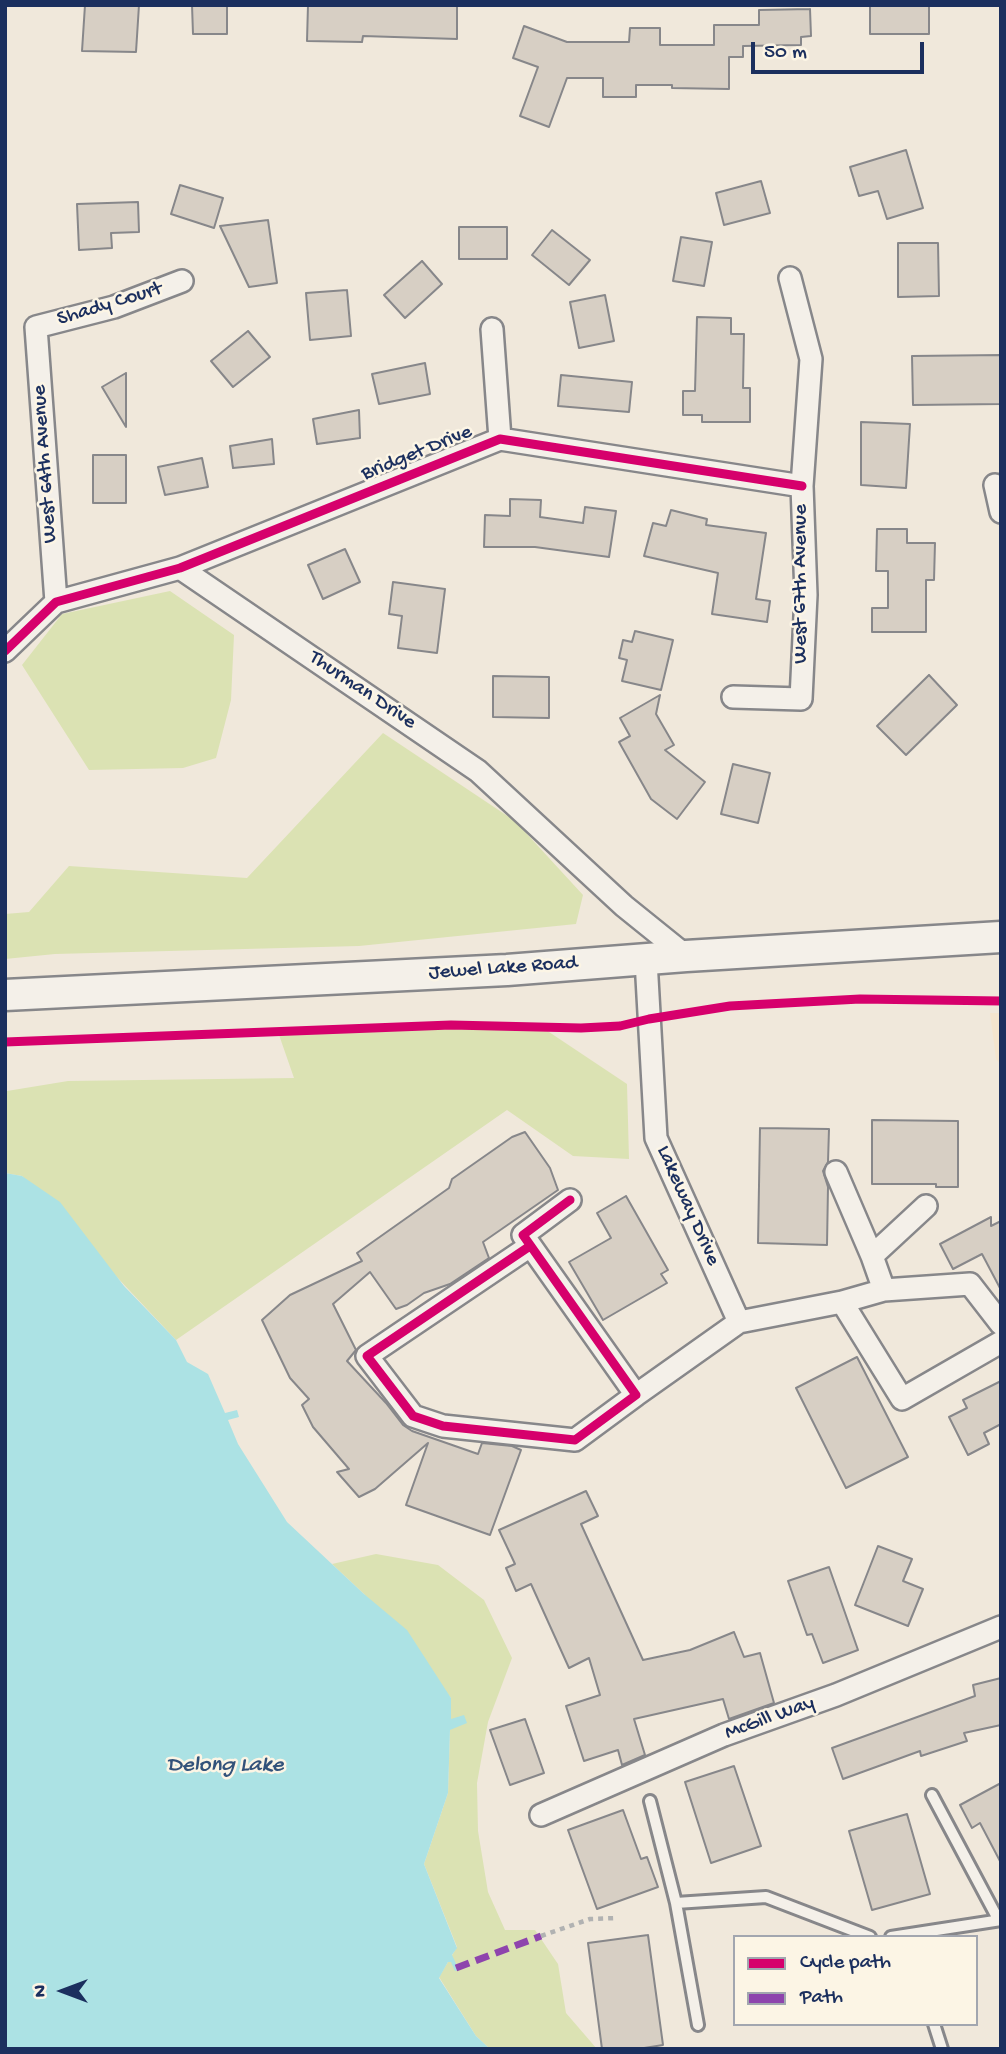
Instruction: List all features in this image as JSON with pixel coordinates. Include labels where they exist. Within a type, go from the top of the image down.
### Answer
[{"type":"main road","name":"Jewel Lake Road","points":[[5,995],[506,970],[1001,937]]},
{"type":"street","name":"West 67th Avenue","points":[[733,697],[800,699],[806,595],[802,486],[811,359],[790,278]]},
{"type":"street","name":"Shady Court","points":[[36,327],[114,307],[182,281]]},
{"type":"street","name":"West 64th Avenue","points":[[36,327],[57,602]]},
{"type":"street","points":[[492,329],[500,439]]},
{"type":"street","name":"Bridget Drive","points":[[180,568],[500,439],[802,486]]},
{"type":"street","points":[[995,485],[1001,512]]},
{"type":"street","points":[[5,652],[57,602],[180,568]]},
{"type":"street","name":"Thurman Drive","points":[[180,568],[478,771],[624,906],[686,956]]},
{"type":"street","name":"Lakeway Drive","points":[[646,960],[656,1138],[739,1322]]},
{"type":"street","points":[[836,1172],[884,1290]]},
{"type":"street","points":[[570,1200],[523,1235],[636,1395]]},
{"type":"street","points":[[872,1256],[926,1206]]},
{"type":"street","points":[[530,1246],[368,1356],[413,1416],[443,1426],[575,1440],[739,1322],[842,1302],[884,1290],[970,1284],[1001,1324]]},
{"type":"street","points":[[842,1302],[902,1399],[1001,1342]]},
{"type":"street","name":"McGill Way","points":[[541,1815],[724,1735],[836,1695],[1001,1627]]},
{"type":"lane","points":[[904,1935],[1000,1920],[932,1795]]},
{"type":"lane","points":[[650,1801],[676,1903],[698,2025]]},
{"type":"lane","points":[[676,1903],[766,1897],[865,1935]]},
{"type":"lane","points":[[935,2026],[942,2049]]},
{"type":"path","points":[[541,1936],[590,1919],[618,1918]]},
{"type":"shaded area","points":[[990,1013],[1001,1013],[1001,1065],[996,1059]]},
{"type":"green space","points":[[170,591],[234,635],[231,700],[216,758],[183,768],[89,770],[22,665],[62,614]]},
{"type":"green space","points":[[383,733],[515,821],[583,895],[576,924],[359,946],[55,954],[5,959],[5,914],[29,912],[69,866],[247,878]]},
{"type":"green space","points":[[543,1028],[627,1084],[629,1159],[573,1156],[507,1110],[176,1340],[22,1176],[5,1173],[7,1091],[68,1081],[294,1078],[278,1032]]},
{"type":"green space","points":[[376,1554],[438,1565],[484,1600],[512,1658],[488,1722],[477,1783],[478,1831],[488,1892],[505,1930],[535,1930],[558,1964],[566,2013],[597,2049],[490,2049],[476,2036],[439,1977],[457,1947],[424,1864],[448,1793],[451,1698],[364,1594],[332,1564]]},
{"type":"water","name":"Delong Lake","points":[[5,1173],[22,1176],[60,1202],[124,1286],[176,1340],[187,1362],[208,1374],[225,1413],[237,1410],[239,1417],[228,1420],[238,1444],[287,1522],[407,1630],[451,1698],[451,1719],[464,1715],[467,1723],[450,1730],[448,1793],[424,1864],[457,1948],[452,1955],[459,1970],[455,1971],[451,1962],[448,1962],[439,1978],[476,2036],[490,2049],[5,2049]]},
{"type":"building","points":[[85,5],[139,5],[136,52],[82,51]]},
{"type":"building","points":[[192,5],[227,5],[227,34],[193,34]]},
{"type":"building","points":[[308,5],[457,5],[457,39],[363,36],[362,42],[307,41]]},
{"type":"building","points":[[870,5],[929,5],[929,34],[870,34]]},
{"type":"building","points":[[810,9],[811,36],[801,37],[801,45],[743,46],[743,57],[729,57],[729,89],[636,85],[636,97],[603,97],[603,78],[567,78],[549,127],[520,116],[538,67],[513,58],[524,26],[567,42],[629,42],[630,28],[660,28],[660,45],[714,45],[714,25],[759,25],[759,10]]},
{"type":"building","points":[[906,150],[923,208],[887,219],[878,191],[859,196],[850,167]]},
{"type":"building","points":[[761,181],[770,213],[724,225],[716,193]]},
{"type":"building","points":[[180,185],[223,198],[214,228],[171,214]]},
{"type":"building","points":[[138,202],[139,232],[111,233],[112,248],[79,250],[77,204]]},
{"type":"building","points":[[268,220],[277,283],[249,287],[220,226]]},
{"type":"building","points":[[459,227],[507,227],[507,259],[459,259]]},
{"type":"building","points":[[552,230],[590,260],[569,285],[532,255]]},
{"type":"building","points":[[681,237],[712,242],[704,286],[673,281]]},
{"type":"building","points":[[898,243],[938,243],[939,296],[898,297]]},
{"type":"building","points":[[422,261],[442,284],[405,318],[384,295]]},
{"type":"building","points":[[347,290],[351,336],[310,340],[306,293]]},
{"type":"building","points":[[605,295],[614,341],[579,348],[570,302]]},
{"type":"building","points":[[697,317],[731,318],[731,334],[744,334],[743,388],[750,388],[750,422],[702,422],[702,415],[683,415],[683,391],[695,391]]},
{"type":"building","points":[[248,331],[270,357],[233,387],[211,361]]},
{"type":"building","points":[[1001,355],[1001,404],[913,405],[912,356]]},
{"type":"building","points":[[425,363],[430,394],[379,404],[372,374]]},
{"type":"building","points":[[126,373],[126,427],[102,387]]},
{"type":"building","points":[[561,375],[632,382],[629,412],[558,406]]},
{"type":"building","points":[[359,410],[360,438],[317,444],[313,419]]},
{"type":"building","points":[[861,422],[910,424],[906,488],[861,485]]},
{"type":"building","points":[[272,439],[274,464],[233,468],[230,446]]},
{"type":"building","points":[[93,455],[126,455],[126,503],[93,503]]},
{"type":"building","points":[[202,458],[208,487],[165,495],[158,467]]},
{"type":"building","points":[[510,499],[541,500],[540,517],[583,523],[585,507],[616,511],[609,557],[535,547],[484,547],[485,515],[510,516]]},
{"type":"building","points":[[671,510],[707,519],[706,525],[766,533],[756,599],[770,601],[767,622],[712,614],[718,573],[644,556],[653,523],[666,526]]},
{"type":"building","points":[[877,529],[907,529],[907,543],[935,543],[934,580],[926,580],[926,632],[872,632],[872,608],[888,608],[888,571],[876,571]]},
{"type":"building","points":[[345,549],[360,582],[323,599],[308,565]]},
{"type":"building","points":[[393,582],[445,589],[437,653],[398,648],[402,616],[389,614]]},
{"type":"building","points":[[635,631],[673,640],[661,690],[622,681],[627,660],[619,658],[623,640],[632,642]]},
{"type":"building","points":[[929,675],[957,705],[906,755],[877,726]]},
{"type":"building","points":[[493,676],[549,677],[549,718],[493,717]]},
{"type":"building","points":[[660,695],[656,714],[674,745],[665,750],[705,782],[677,819],[651,799],[619,742],[630,736],[620,718]]},
{"type":"building","points":[[733,764],[770,773],[758,823],[721,814]]},
{"type":"building","points":[[872,1120],[958,1121],[958,1187],[936,1187],[936,1184],[872,1184]]},
{"type":"building","points":[[760,1128],[829,1129],[828,1162],[823,1171],[828,1187],[827,1245],[758,1243]]},
{"type":"building","points":[[525,1132],[550,1168],[558,1190],[483,1242],[489,1258],[450,1284],[424,1293],[396,1309],[370,1272],[333,1304],[356,1350],[347,1361],[403,1425],[412,1431],[478,1454],[482,1443],[512,1446],[521,1450],[490,1535],[406,1505],[428,1443],[375,1489],[359,1497],[337,1472],[349,1469],[313,1427],[302,1405],[309,1399],[290,1378],[262,1320],[290,1295],[362,1261],[357,1253],[449,1188],[452,1179],[512,1137]]},
{"type":"building","points":[[626,1196],[668,1270],[661,1274],[667,1283],[603,1320],[569,1262],[611,1238],[597,1213]]},
{"type":"building","points":[[991,1217],[991,1226],[1001,1221],[1001,1290],[982,1254],[953,1269],[940,1244]]},
{"type":"building","points":[[857,1357],[908,1457],[846,1488],[796,1388]]},
{"type":"building","points":[[1001,1381],[1001,1424],[984,1433],[989,1444],[968,1455],[949,1417],[967,1408],[963,1400]]},
{"type":"building","points":[[586,1491],[598,1516],[581,1524],[643,1660],[690,1650],[734,1632],[744,1657],[760,1653],[774,1703],[729,1719],[723,1699],[634,1719],[645,1755],[622,1765],[618,1750],[584,1761],[566,1706],[600,1695],[589,1658],[569,1668],[531,1584],[516,1591],[506,1568],[515,1564],[499,1530]]},
{"type":"building","points":[[878,1546],[912,1559],[903,1581],[923,1589],[908,1626],[855,1605]]},
{"type":"building","points":[[829,1567],[858,1650],[823,1663],[812,1634],[807,1635],[788,1581]]},
{"type":"building","points":[[1001,1678],[1001,1725],[964,1733],[967,1741],[921,1756],[920,1751],[843,1779],[832,1748],[975,1696],[973,1685]]},
{"type":"building","points":[[525,1719],[544,1773],[510,1785],[490,1730]]},
{"type":"building","points":[[734,1766],[761,1846],[711,1863],[685,1782]]},
{"type":"building","points":[[1001,1783],[1001,1863],[980,1823],[972,1828],[960,1805]]},
{"type":"building","points":[[623,1810],[641,1859],[647,1857],[658,1887],[597,1909],[568,1830]]},
{"type":"building","points":[[907,1814],[930,1894],[872,1910],[849,1831]]},
{"type":"building","points":[[648,1935],[663,2045],[638,2049],[602,2049],[588,1943]]},
{"type":"marked path","points":[[456,1968],[541,1936]]},
{"type":"cycle path","points":[[5,651],[56,602],[180,568],[500,439],[802,486]]},
{"type":"cycle path","points":[[5,1042],[451,1025],[581,1028],[620,1026],[730,1006],[860,999],[1001,1001]]},
{"type":"cycle path","points":[[530,1246],[367,1356],[413,1416],[443,1426],[575,1440],[636,1395],[523,1235],[570,1200]]}]
